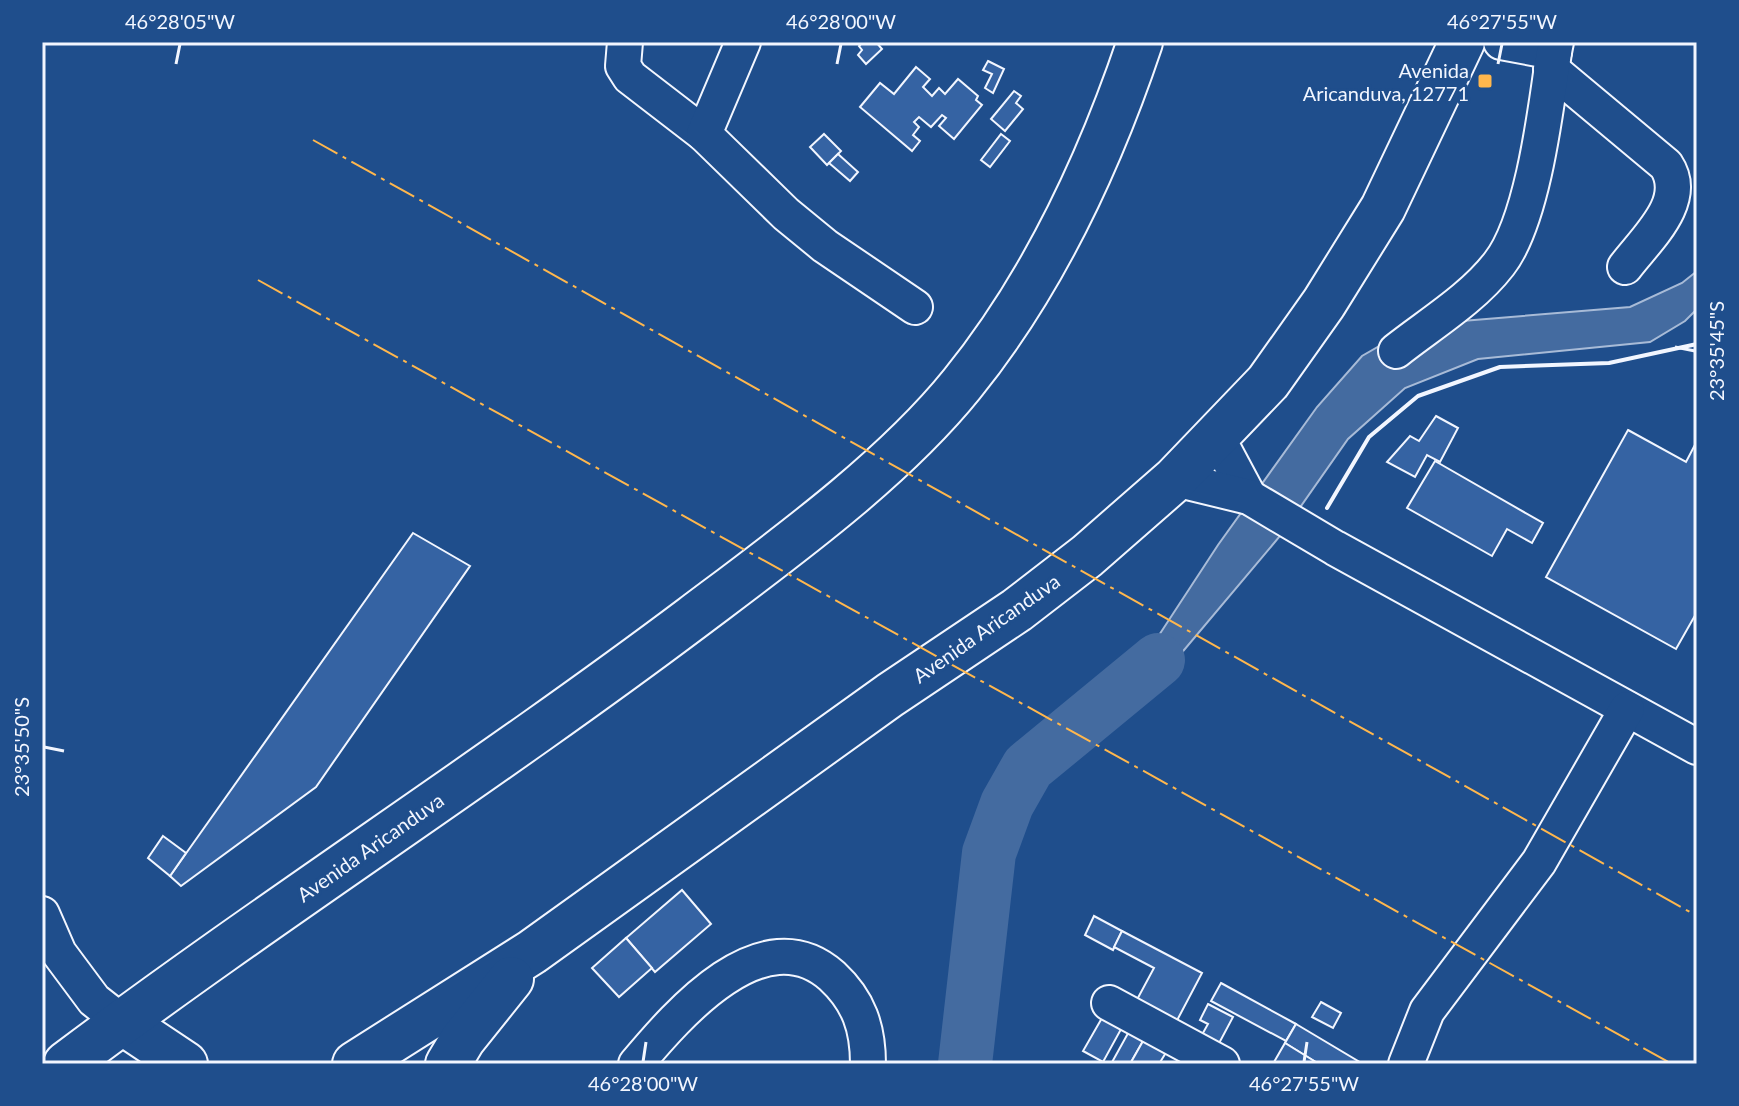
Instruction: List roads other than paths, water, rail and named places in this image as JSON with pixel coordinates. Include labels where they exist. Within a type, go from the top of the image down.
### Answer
[{"type":"main road","name":"Avenida Aricanduva","points":[[66,1064],[620,672],[783,549],[909,440],[960,386],[1002,331],[1073,209],[1113,122],[1140,42]]},
{"type":"main road","name":"Avenida Aricanduva","points":[[355,1064],[532,952],[890,695],[1017,610],[1087,556],[1175,479],[1268,382],[1324,303],[1383,208],[1462,42]]},
{"type":"main road","points":[[448,1064],[463,1039],[532,952]]},
{"type":"main road","points":[[122,1022],[185,1064]]},
{"type":"lane","points":[[625,42],[623,66],[630,77],[704,134],[786,214],[825,246],[915,307]]},
{"type":"lane","points":[[704,134],[743,42]]},
{"type":"lane","points":[[1501,42],[1554,54],[1673,175],[1676,188],[1671,205],[1625,267]]},
{"type":"lane","points":[[1396,351],[1476,289],[1500,263],[1523,219],[1554,54]]},
{"type":"lane","points":[[1217,437],[1250,497]]},
{"type":"lane","points":[[1175,479],[1250,497],[1697,747]]},
{"type":"lane","points":[[1406,1064],[1427,1011],[1539,862],[1627,709]]},
{"type":"lane","points":[[42,914],[50,961],[122,1022]]},
{"type":"lane","points":[[636,1064],[666,1027],[713,986],[750,963],[778,955],[812,963],[843,986],[858,1008],[868,1034],[868,1064]]},
{"type":"lane","points":[[1109,1003],[1222,1064]]},
{"type":"water","points":[[1697,271],[1697,309],[1685,321],[1650,342],[1478,359],[1405,388],[1348,439],[1280,536],[1174,662],[1140,692],[1102,710],[1146,655],[1218,545],[1317,407],[1362,356],[1402,333],[1462,321],[1630,307],[1682,283]]},
{"type":"waterway","points":[[965,1064],[989,853],[1007,804],[1028,767],[1158,660]]},
{"type":"place","name":"Avenida Aricanduva, 12771","points":[[1485,81]]}]
